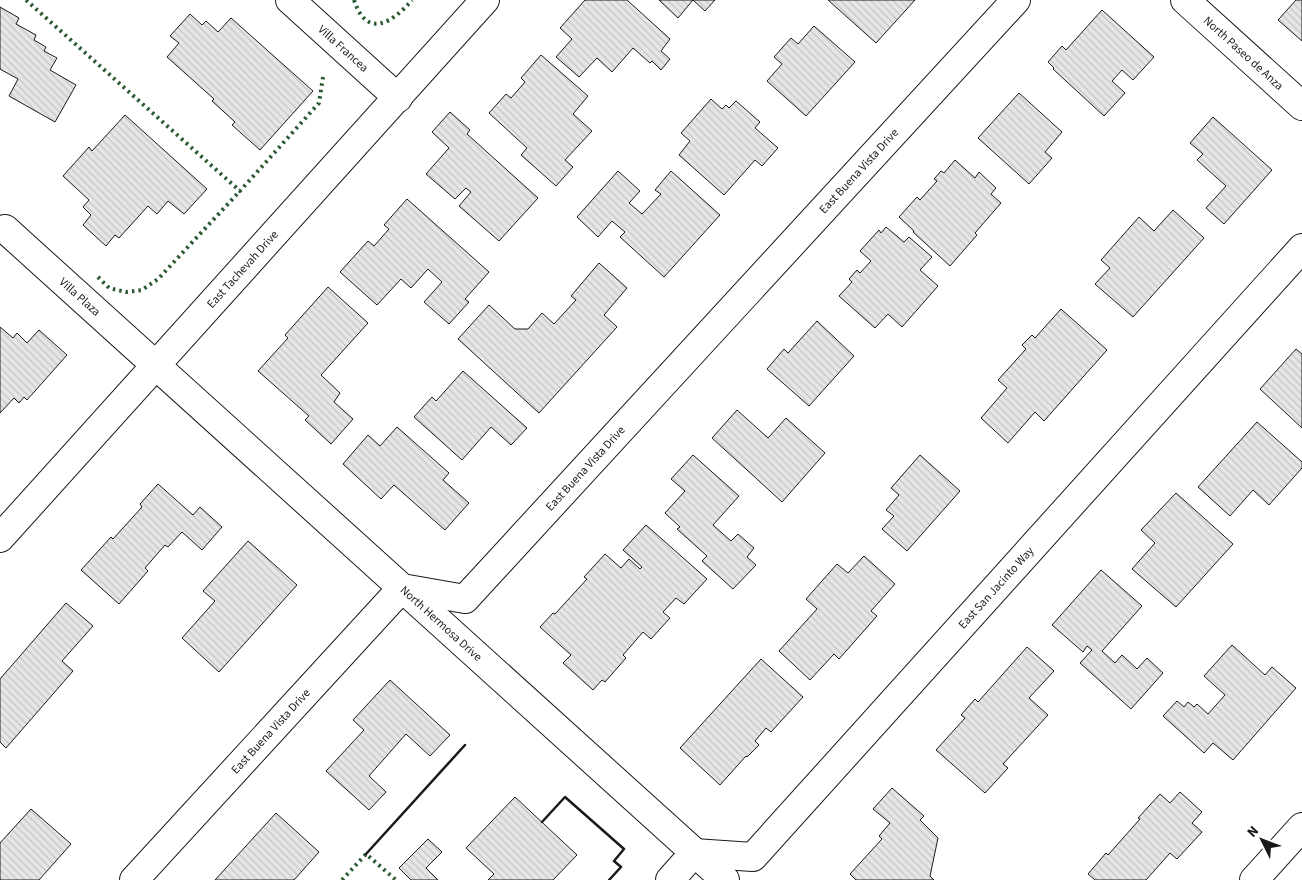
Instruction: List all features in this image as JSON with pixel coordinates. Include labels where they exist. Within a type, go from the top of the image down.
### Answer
[{"type":"street","name":"Villa Francea","points":[[290,0],[398,98]]},
{"type":"street","name":"East Tachevah Drive","points":[[0,538],[398,98],[484,0]]},
{"type":"street","name":"East Buena Vista Drive","points":[[134,880],[402,588],[465,600],[1016,0]]},
{"type":"street","name":"North Paseo de Anza","points":[[1185,0],[1302,106]]},
{"type":"street","name":"Villa Plaza","points":[[5,228],[157,365]]},
{"type":"street","name":"East San Jacinto Way","points":[[694,853],[753,857],[1302,248]]},
{"type":"street","name":"North Hermosa Drive","points":[[157,365],[724,880]]},
{"type":"street","points":[[1254,880],[1302,827]]},
{"type":"street","points":[[670,880],[694,853]]},
{"type":"building","points":[[585,0],[627,0],[670,39],[661,51],[670,59],[661,70],[652,61],[650,63],[633,48],[612,72],[597,58],[579,77],[556,57],[572,39],[560,28]]},
{"type":"building","points":[[659,0],[693,0],[678,18]]},
{"type":"building","points":[[693,0],[715,0],[705,11]]},
{"type":"building","points":[[828,0],[915,0],[876,43]]},
{"type":"building","points":[[1296,0],[1302,0],[1302,41],[1278,20]]},
{"type":"building","points":[[0,7],[19,18],[16,24],[36,35],[34,40],[46,47],[44,51],[57,58],[50,70],[76,85],[55,122],[9,96],[18,79],[0,69]]},
{"type":"building","points":[[1102,10],[1154,57],[1133,80],[1122,70],[1112,81],[1125,93],[1104,116],[1053,69],[1048,62],[1062,46],[1066,50]]},
{"type":"building","points":[[190,14],[202,25],[206,21],[218,32],[231,18],[313,91],[260,150],[232,125],[235,122],[212,101],[214,99],[167,57],[179,43],[170,36]]},
{"type":"building","points":[[814,26],[855,62],[806,116],[767,81],[782,64],[774,57],[791,38],[798,44]]},
{"type":"building","points":[[541,55],[588,96],[573,114],[592,131],[565,160],[573,167],[556,186],[521,155],[527,148],[489,113],[506,94],[511,98],[525,82],[521,78]]},
{"type":"building","points":[[1019,93],[1062,132],[1045,152],[1052,158],[1029,184],[978,138]]},
{"type":"building","points":[[711,99],[722,109],[726,105],[729,108],[736,101],[760,122],[755,128],[778,148],[762,166],[755,160],[724,195],[679,155],[690,141],[681,133]]},
{"type":"building","points":[[450,112],[470,130],[467,134],[538,198],[499,241],[459,206],[471,192],[466,188],[455,199],[426,174],[449,148],[432,132]]},
{"type":"building","points":[[125,115],[207,189],[184,214],[168,201],[157,214],[148,206],[119,238],[115,235],[106,246],[83,225],[91,215],[83,207],[89,200],[63,176],[89,147],[92,151]]},
{"type":"building","points":[[1213,117],[1272,170],[1224,224],[1206,208],[1226,186],[1197,160],[1203,154],[1190,143]]},
{"type":"building","points":[[955,160],[975,178],[979,172],[996,188],[991,194],[1001,203],[950,266],[899,217],[917,197],[920,200],[937,181],[934,179],[941,171],[944,173]]},
{"type":"building","points":[[618,171],[640,191],[629,203],[642,214],[661,194],[655,190],[671,171],[720,215],[664,277],[620,237],[625,232],[612,221],[598,237],[577,217]]},
{"type":"building","points":[[407,199],[489,272],[465,299],[469,302],[449,324],[424,302],[442,282],[428,269],[411,288],[401,279],[377,305],[340,272],[368,241],[374,246],[389,229],[384,225]]},
{"type":"building","points":[[1173,210],[1204,238],[1133,317],[1095,284],[1110,268],[1101,260],[1139,217],[1154,231]]},
{"type":"building","points":[[886,227],[904,242],[909,237],[932,257],[920,270],[938,286],[902,327],[888,314],[875,328],[839,296],[852,282],[849,279],[857,270],[860,273],[871,261],[860,251],[879,230],[881,233]]},
{"type":"building","points":[[599,263],[627,288],[604,315],[617,327],[539,413],[458,339],[489,305],[515,329],[528,329],[542,313],[554,324],[576,300],[571,296]]},
{"type":"building","points":[[328,287],[368,323],[321,375],[340,393],[334,402],[353,419],[331,444],[305,420],[309,416],[258,371],[288,338],[285,335]]},
{"type":"building","points":[[1061,309],[1107,350],[1044,421],[1035,412],[1008,443],[981,418],[1007,388],[998,380],[1026,349],[1022,345],[1032,335],[1035,338]]},
{"type":"building","points":[[817,321],[854,356],[809,406],[767,369],[784,349],[788,353]]},
{"type":"building","points":[[0,327],[13,338],[17,333],[27,343],[39,330],[67,355],[27,400],[24,397],[19,403],[14,398],[0,413]]},
{"type":"building","points":[[1296,349],[1302,354],[1302,428],[1260,389]]},
{"type":"building","points":[[463,371],[527,428],[511,445],[491,427],[462,460],[414,417],[432,397],[436,401]]},
{"type":"building","points":[[737,410],[768,438],[786,418],[825,453],[782,502],[712,438]]},
{"type":"building","points":[[1257,422],[1302,462],[1302,468],[1269,505],[1253,490],[1230,516],[1198,487]]},
{"type":"building","points":[[397,427],[449,473],[443,480],[469,503],[445,530],[394,485],[381,499],[343,464],[368,435],[380,446]]},
{"type":"building","points":[[693,455],[739,496],[713,525],[731,541],[738,534],[754,548],[747,557],[756,565],[733,589],[702,561],[707,556],[677,529],[680,527],[665,513],[685,491],[671,479]]},
{"type":"building","points":[[920,455],[960,491],[907,551],[882,529],[894,516],[886,510],[899,495],[891,488]]},
{"type":"building","points":[[158,484],[193,515],[200,507],[222,527],[202,550],[182,532],[168,547],[165,545],[145,568],[148,571],[119,604],[81,570],[142,507],[140,504]]},
{"type":"building","points":[[1176,493],[1233,544],[1176,607],[1132,569],[1155,543],[1141,530]]},
{"type":"building","points":[[646,525],[707,579],[684,604],[676,598],[663,612],[670,618],[651,639],[643,632],[623,655],[626,658],[605,682],[602,680],[593,690],[563,663],[571,655],[540,627],[553,613],[555,614],[587,579],[584,577],[605,554],[621,568],[629,559],[640,569],[642,567],[623,550]]},
{"type":"building","points":[[248,541],[297,585],[219,672],[182,638],[215,601],[203,591]]},
{"type":"building","points":[[864,556],[895,584],[871,611],[877,616],[839,659],[834,654],[810,680],[779,651],[817,609],[806,599],[837,564],[848,573]]},
{"type":"building","points":[[1101,570],[1142,606],[1102,651],[1115,663],[1122,655],[1137,669],[1147,658],[1163,673],[1131,709],[1080,663],[1092,650],[1087,646],[1083,652],[1052,625]]},
{"type":"building","points":[[66,603],[93,626],[62,661],[73,671],[6,748],[0,742],[0,679]]},
{"type":"building","points":[[1232,645],[1265,675],[1272,667],[1296,688],[1233,760],[1213,743],[1204,753],[1163,716],[1177,701],[1184,707],[1188,702],[1194,707],[1197,704],[1208,714],[1225,695],[1204,676]]},
{"type":"building","points":[[1027,647],[1054,671],[1029,698],[1048,715],[1003,764],[1008,768],[985,793],[936,750],[965,718],[961,715],[975,699],[978,702]]},
{"type":"building","points":[[761,659],[803,697],[771,732],[766,728],[755,741],[759,745],[746,756],[720,785],[680,748]]},
{"type":"building","points":[[390,680],[450,735],[430,756],[406,734],[369,776],[386,792],[369,810],[326,771],[364,730],[353,720]]},
{"type":"building","points":[[892,788],[924,816],[920,820],[938,838],[930,876],[934,880],[856,880],[850,874],[882,839],[879,836],[890,823],[873,809]]},
{"type":"building","points":[[1180,792],[1202,812],[1192,823],[1202,832],[1177,859],[1170,853],[1146,880],[1095,880],[1088,874],[1106,853],[1108,855],[1160,794],[1170,803]]},
{"type":"building","points":[[515,797],[577,855],[553,880],[488,880],[494,874],[466,848]]},
{"type":"building","points":[[31,809],[71,844],[39,880],[0,880],[0,843]]},
{"type":"building","points":[[276,813],[319,852],[294,880],[215,880]]},
{"type":"building","points":[[428,839],[442,852],[426,868],[438,880],[411,880],[399,868]]},
{"type":"hedge","points":[[26,0],[240,191],[319,103],[323,77]]},
{"type":"hedge","points":[[354,0],[359,12],[366,20],[373,23],[389,20],[412,0]]},
{"type":"hedge","points":[[98,277],[109,288],[126,292],[142,290],[158,279],[240,191]]},
{"type":"hedge","points":[[342,880],[366,854],[396,880]]},
{"type":"wall","points":[[366,854],[465,745]]},
{"type":"wall","points":[[542,822],[565,797],[624,849],[614,861],[621,867],[609,880]]}]
